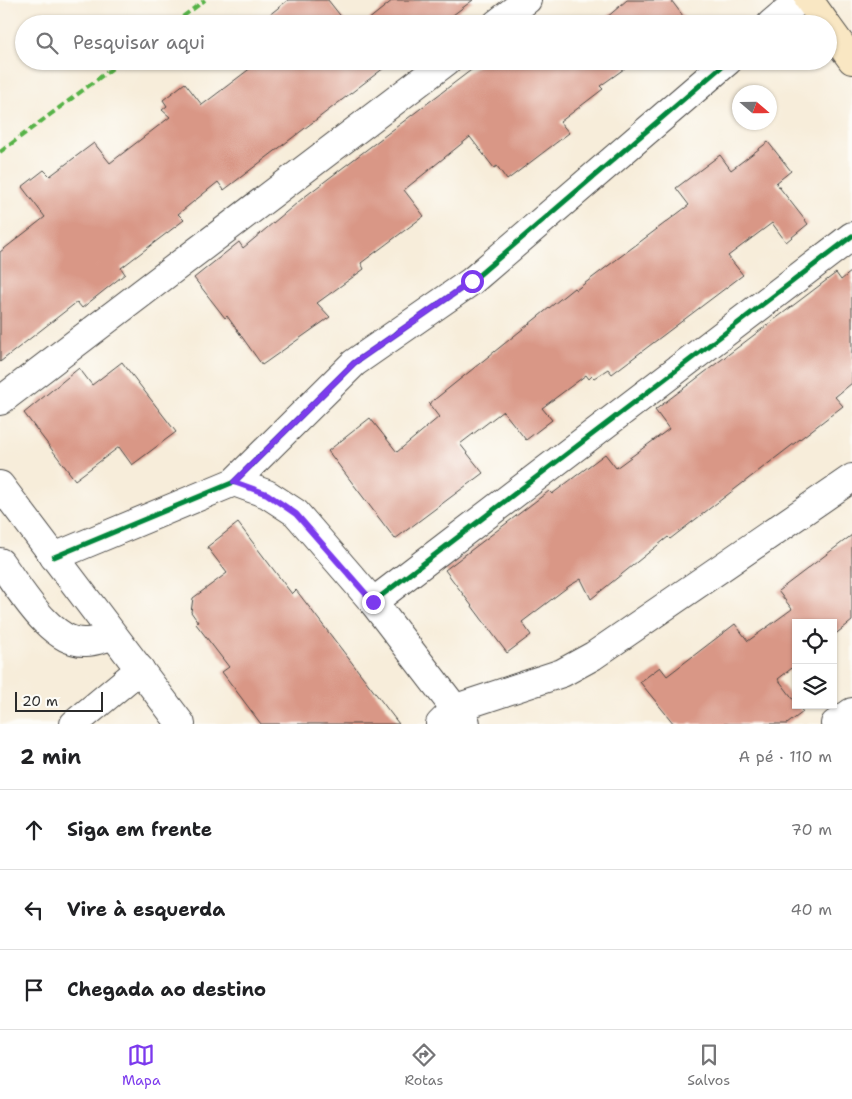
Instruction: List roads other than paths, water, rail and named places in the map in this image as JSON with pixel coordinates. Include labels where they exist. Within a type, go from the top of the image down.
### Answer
[{"type":"main road","points":[[809,0],[820,15]]},
{"type":"main road","points":[[837,39],[852,60]]},
{"type":"street","points":[[508,15],[527,0]]},
{"type":"street","points":[[782,15],[799,0]]},
{"type":"street","points":[[0,401],[435,70]]},
{"type":"street","points":[[54,557],[234,482],[354,363],[472,281],[718,70]]},
{"type":"street","points":[[373,602],[852,236]]},
{"type":"street","points":[[234,482],[267,494],[296,514],[373,602],[454,719],[562,672],[593,656],[852,478]]},
{"type":"street","points":[[0,485],[112,636],[140,669],[181,724]]},
{"type":"street","points":[[0,562],[46,624],[67,639],[84,643],[112,636]]},
{"type":"street","points":[[74,724],[140,669]]},
{"type":"street","points":[[836,724],[852,712]]}]
